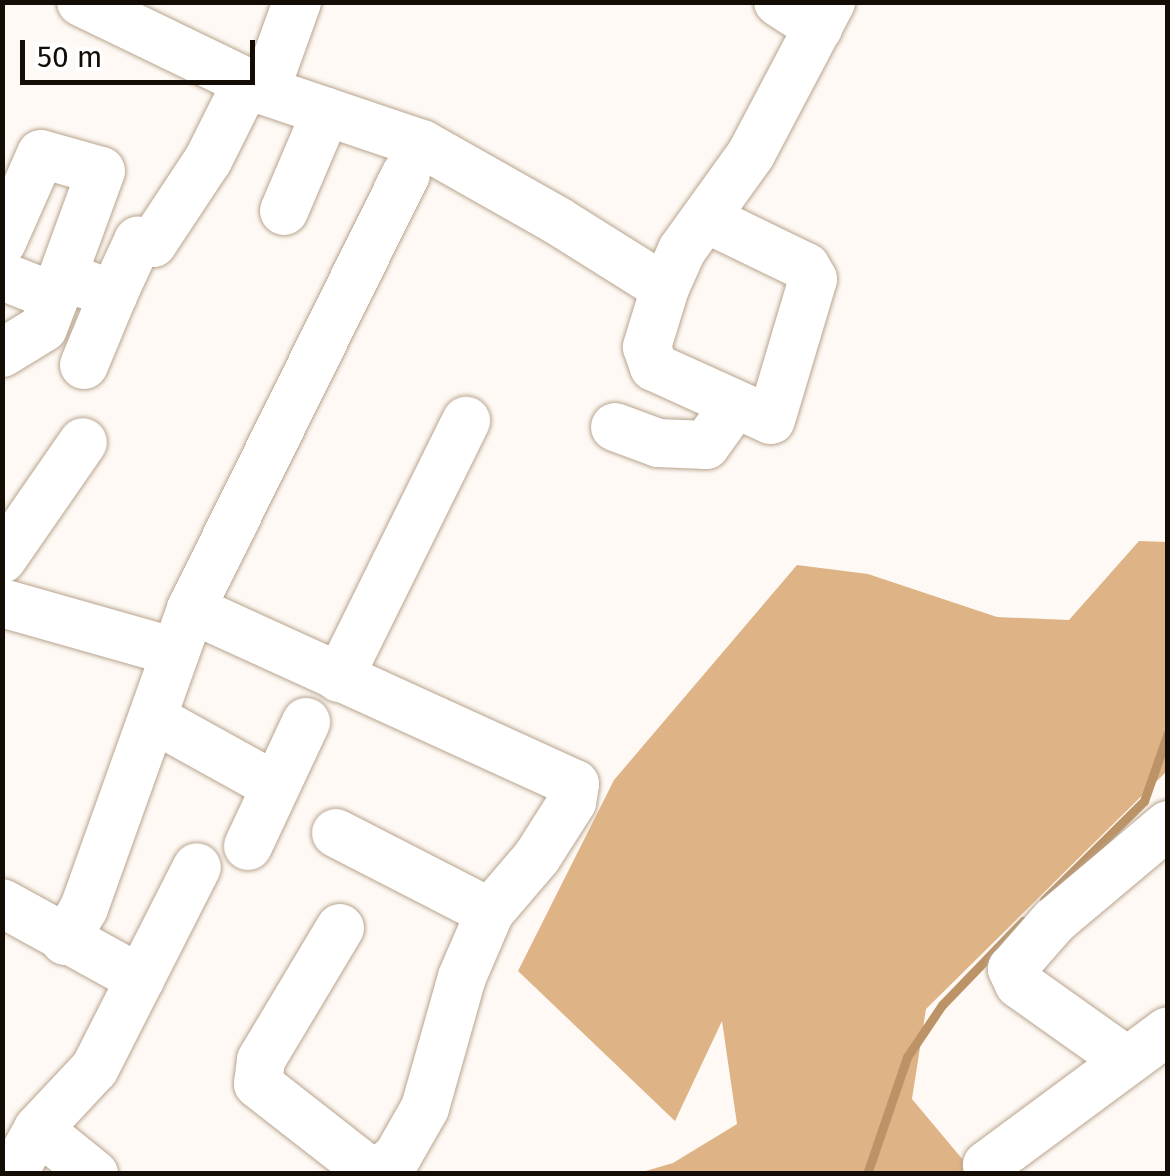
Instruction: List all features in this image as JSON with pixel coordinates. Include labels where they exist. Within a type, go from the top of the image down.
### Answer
[{"type":"street","points":[[81,2],[256,86],[422,144],[664,288]]},
{"type":"street","points":[[84,366],[138,242],[152,243],[208,160],[256,86],[297,2]]},
{"type":"street","points":[[705,218],[806,268],[813,278],[771,420],[654,367],[648,357],[664,288],[705,218],[751,154],[824,16],[778,2]]},
{"type":"street","points":[[284,211],[326,112]]},
{"type":"street","points":[[2,242],[41,154],[101,171],[43,328],[2,353]]},
{"type":"street","points":[[65,941],[154,720],[183,630],[406,174]]},
{"type":"street","points":[[2,276],[113,295]]},
{"type":"street","points":[[615,427],[658,443],[706,445],[734,406]]},
{"type":"street","points":[[339,678],[466,421]]},
{"type":"street","points":[[2,558],[83,442]]},
{"type":"street","points":[[2,603],[183,630],[339,678],[575,784],[572,802],[546,843],[490,912],[462,976],[425,1108],[398,1156],[375,1174],[258,1084],[261,1060],[340,928]]},
{"type":"street","points":[[154,720],[274,786]]},
{"type":"street","points":[[248,846],[306,722]]},
{"type":"street","points":[[1126,1060],[1018,984],[1013,963],[1168,824]]},
{"type":"street","points":[[336,833],[490,912]]},
{"type":"street","points":[[13,1174],[38,1128],[95,1068],[197,868]]},
{"type":"street","points":[[2,903],[140,979]]},
{"type":"street","points":[[995,1174],[987,1165],[1168,1031]]},
{"type":"street","points":[[38,1128],[94,1174]]},
{"type":"shaded area","points":[[1139,541],[1167,542],[1167,771],[926,1009],[912,1099],[974,1173],[639,1173],[673,1163],[737,1124],[722,1021],[675,1121],[518,971],[614,780],[797,565],[868,574],[997,617],[1069,620]]},
{"type":"waterway","points":[[1044,900],[1144,801],[1168,733]]},
{"type":"waterway","points":[[867,1174],[907,1057],[942,1005],[1023,921]]}]
